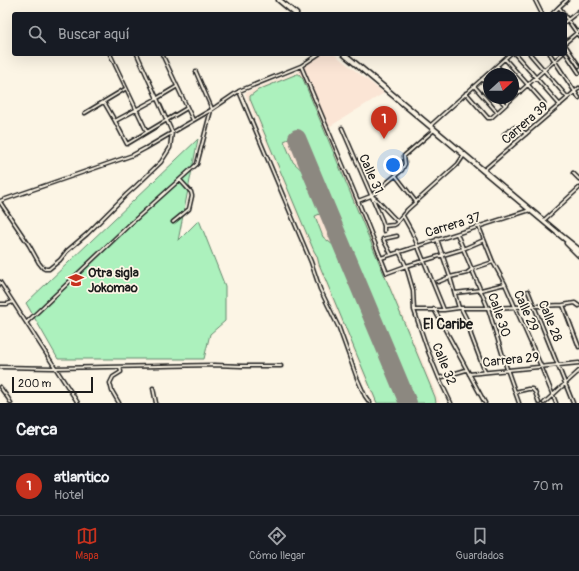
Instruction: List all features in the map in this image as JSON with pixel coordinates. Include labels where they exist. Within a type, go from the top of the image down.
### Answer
[{"type":"highway","points":[[280,0],[294,12]]},
{"type":"highway","points":[[346,56],[577,248],[579,255]]},
{"type":"street","points":[[535,0],[541,12]]},
{"type":"street","points":[[554,12],[567,0]]},
{"type":"street","points":[[559,6],[562,12]]},
{"type":"street","points":[[567,20],[579,10]]},
{"type":"street","points":[[567,22],[578,32],[579,36]]},
{"type":"street","points":[[567,41],[578,32]]},
{"type":"street","points":[[567,48],[579,66]]},
{"type":"street","points":[[567,55],[579,73]]},
{"type":"street","points":[[111,56],[147,132]]},
{"type":"street","points":[[138,56],[172,132],[170,148],[161,162],[87,234],[67,251],[60,260],[49,269],[45,269],[39,263],[0,202],[133,155],[146,148],[172,132],[193,120],[239,91],[301,66],[316,56]]},
{"type":"street","points":[[163,56],[176,87],[193,120]]},
{"type":"street","points":[[497,66],[508,56]]},
{"type":"street","points":[[517,56],[560,105]]},
{"type":"street","points":[[532,56],[567,98]]},
{"type":"street","points":[[551,56],[579,98]]},
{"type":"street","points":[[520,92],[560,56]]},
{"type":"street","points":[[505,59],[544,103]]},
{"type":"street","points":[[301,66],[387,274],[406,266],[463,249],[484,240]]},
{"type":"street","points":[[27,322],[127,227],[197,164],[211,109],[196,72]]},
{"type":"street","points":[[430,126],[482,79]]},
{"type":"street","points":[[474,86],[498,112]]},
{"type":"street","points":[[115,121],[176,87]]},
{"type":"street","points":[[85,113],[126,88]]},
{"type":"street","name":"Carrera 39","points":[[483,171],[579,88]]},
{"type":"street","points":[[239,91],[311,262],[320,289],[339,328],[357,378],[365,396],[370,403]]},
{"type":"street","points":[[466,94],[488,118],[491,118],[505,105]]},
{"type":"street","points":[[104,102],[127,144],[186,108]]},
{"type":"street","points":[[504,134],[515,127],[519,128],[526,134]]},
{"type":"street","name":"Calle 31","points":[[342,128],[384,226],[384,231]]},
{"type":"street","points":[[358,201],[371,196],[396,176],[405,164],[404,156],[434,130]]},
{"type":"street","points":[[384,226],[396,224],[407,210],[458,164],[464,155]]},
{"type":"street","points":[[573,173],[579,179]]},
{"type":"street","points":[[396,176],[416,202]]},
{"type":"street","points":[[173,222],[189,208],[192,196],[191,192],[180,180]]},
{"type":"street","points":[[543,221],[579,188]]},
{"type":"street","points":[[371,196],[398,221]]},
{"type":"street","name":"Carrera 37","points":[[381,258],[530,210]]},
{"type":"street","points":[[403,216],[412,232],[444,310]]},
{"type":"street","name":"Calle 29","points":[[479,227],[493,262],[505,284],[556,403]]},
{"type":"street","name":"Calle 30","points":[[457,234],[488,308],[519,403]]},
{"type":"street","points":[[391,254],[384,239],[397,236]]},
{"type":"street","points":[[437,240],[460,308],[469,324],[471,335],[485,372]]},
{"type":"street","name":"Calle 32","points":[[399,251],[406,266],[413,290],[414,310],[428,351],[451,403]]},
{"type":"street","points":[[438,282],[450,277],[467,273],[472,269],[493,262]]},
{"type":"street","points":[[0,282],[78,403]]},
{"type":"street","points":[[455,293],[481,290],[505,284]]},
{"type":"street","name":"Calle 28","points":[[528,291],[573,403]]},
{"type":"street","points":[[0,304],[13,302]]},
{"type":"street","points":[[414,310],[563,305],[573,303],[579,306]]},
{"type":"street","points":[[563,305],[579,347]]},
{"type":"street","points":[[434,309],[485,403]]},
{"type":"street","name":"Carrera 29","points":[[468,374],[579,363]]},
{"type":"street","points":[[0,367],[56,368],[214,365],[281,366]]},
{"type":"street","points":[[119,403],[112,391],[110,383],[113,377],[121,372],[120,367]]},
{"type":"street","points":[[439,378],[467,370]]},
{"type":"street","points":[[544,403],[579,372]]},
{"type":"street","points":[[0,387],[11,403]]},
{"type":"street","points":[[153,388],[156,403]]},
{"type":"street","points":[[515,392],[532,389],[535,392],[539,403]]},
{"type":"shaded area","points":[[320,56],[337,56],[384,93],[329,127],[303,66]]},
{"type":"shaded area","points":[[301,70],[440,403],[375,403],[245,93]]},
{"type":"green space","points":[[299,74],[303,79],[435,397],[436,403],[415,403],[302,133],[284,141],[293,162],[306,174],[322,213],[315,216],[323,237],[338,249],[402,403],[377,403],[317,256],[250,99],[250,96],[258,90]]},
{"type":"green space","points":[[198,139],[178,241],[199,220],[225,286],[225,321],[210,334],[204,359],[58,359],[26,303]]},
{"type":"runway","points":[[297,138],[408,403]]},
{"type":"place","name":"atlantico","points":[[384,139]]},
{"type":"place","name":"Otra sigla Jokomao","points":[[76,280]]},
{"type":"district","name":"El Caribe","points":[[448,324]]}]
